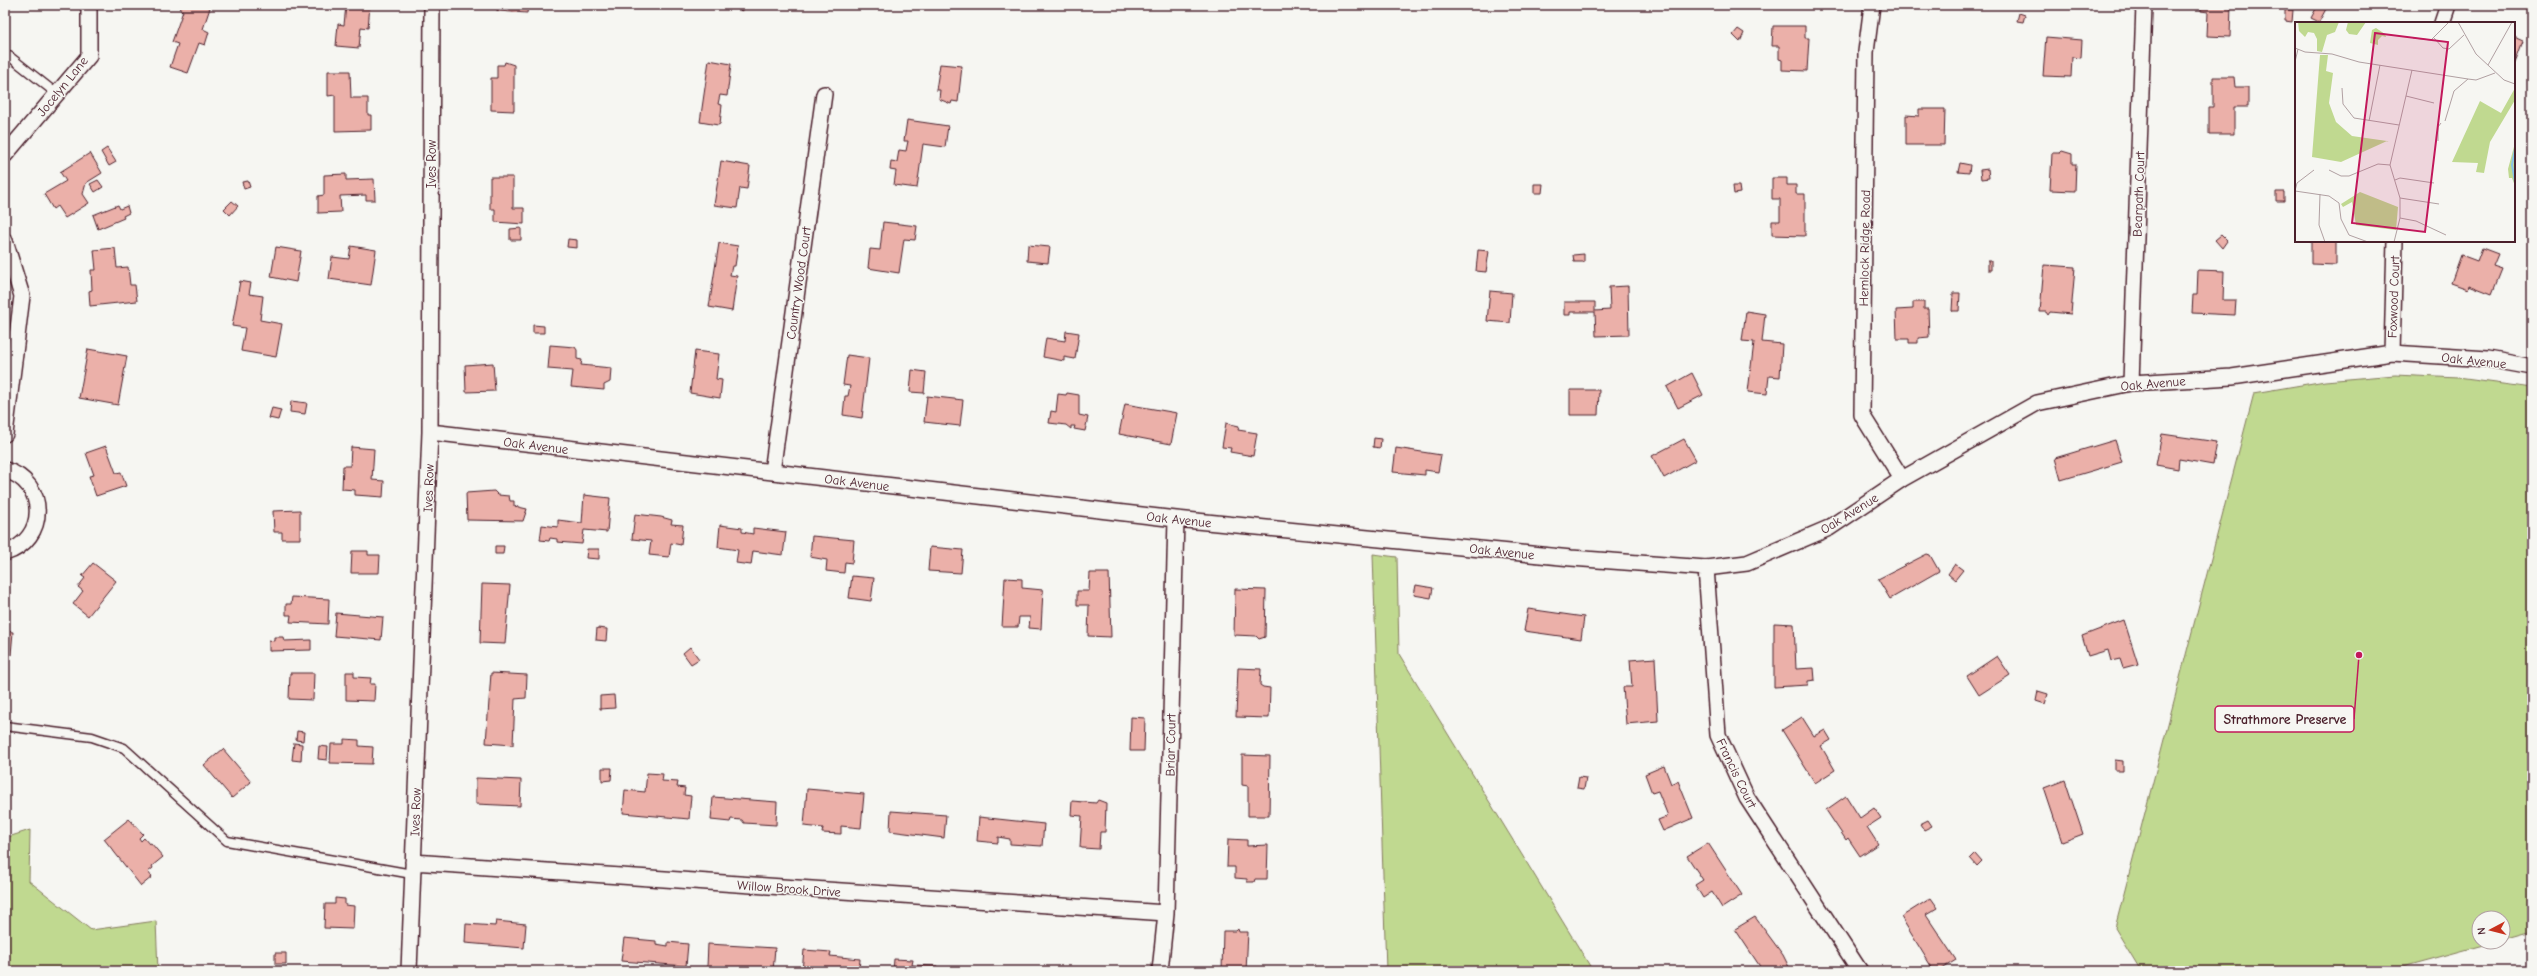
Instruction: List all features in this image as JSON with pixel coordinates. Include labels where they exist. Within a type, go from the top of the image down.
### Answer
[{"type":"street","name":"Jocelyn Lane","points":[[5,156],[89,56],[89,5]]},
{"type":"street","name":"Ives Row","points":[[410,971],[412,868],[430,432],[432,5]]},
{"type":"street","name":"Hemlock Ridge Road","points":[[1872,5],[1866,52],[1862,416],[1902,480]]},
{"type":"street","name":"Bearpath Court","points":[[2131,383],[2144,5]]},
{"type":"street","points":[[2442,22],[2448,5]]},
{"type":"street","name":"Country Wood Court","points":[[772,472],[824,94]]},
{"type":"street","points":[[5,241],[22,296],[5,434]]},
{"type":"street","name":"Foxwood Court","points":[[2392,353],[2395,242]]},
{"type":"street","name":"Oak Avenue","points":[[430,432],[1176,519],[1571,558],[1706,568],[1747,562],[1829,528],[1902,480],[2037,402],[2131,383],[2232,377],[2392,353],[2488,359],[2532,367]]},
{"type":"street","points":[[5,470],[14,473],[25,481],[34,492],[38,511],[33,531],[25,542],[5,553]]},
{"type":"street","name":"Briar Court","points":[[1160,971],[1166,913],[1176,519]]},
{"type":"street","name":"Francis Court","points":[[1706,568],[1718,735],[1747,798],[1860,971]]},
{"type":"street","name":"Willow Brook Drive","points":[[412,868],[1166,913]]},
{"type":"lane","points":[[5,57],[9,56],[57,94]]},
{"type":"lane","points":[[5,726],[92,737],[124,748],[227,841],[412,868]]},
{"type":"green space","points":[[2395,375],[2458,378],[2532,388],[2532,931],[2511,937],[2511,910],[2471,910],[2471,948],[2388,971],[2141,971],[2115,928],[2254,393],[2325,381]]},
{"type":"green space","points":[[1373,554],[1397,557],[1399,654],[1593,971],[1386,971]]},
{"type":"green space","points":[[30,830],[29,881],[91,930],[156,921],[158,971],[5,971],[5,838]]},
{"type":"building","points":[[182,5],[202,5],[210,8],[203,29],[209,32],[205,45],[199,43],[188,73],[170,67],[178,44],[172,42],[183,11],[180,10]]},
{"type":"building","points":[[346,5],[370,5],[368,28],[361,27],[359,48],[336,46],[338,24],[344,25]]},
{"type":"building","points":[[498,5],[528,5],[527,13],[497,11]]},
{"type":"building","points":[[736,5],[749,5],[741,11]]},
{"type":"building","points":[[2201,5],[2231,5],[2230,37],[2207,36],[2208,12],[2201,11]]},
{"type":"building","points":[[2318,5],[2327,7],[2319,22],[2311,18]]},
{"type":"building","points":[[2285,10],[2293,10],[2292,22],[2285,21]]},
{"type":"building","points":[[2019,13],[2025,15],[2023,22],[2017,21]]},
{"type":"building","points":[[1773,26],[1805,26],[1805,38],[1809,38],[1807,71],[1782,70],[1782,60],[1779,59],[1779,46],[1772,46]]},
{"type":"building","points":[[1738,29],[1744,33],[1740,42],[1733,35]]},
{"type":"building","points":[[2046,37],[2082,40],[2081,58],[2072,57],[2071,77],[2043,76]]},
{"type":"building","points":[[2515,37],[2523,41],[2515,62]]},
{"type":"building","points":[[709,60],[731,64],[727,96],[720,95],[718,104],[722,105],[720,124],[718,125],[700,122]]},
{"type":"building","points":[[505,62],[514,65],[514,111],[491,110],[491,78],[497,78],[497,65],[504,65]]},
{"type":"building","points":[[940,64],[962,66],[958,102],[952,101],[951,104],[939,99],[940,90],[936,90]]},
{"type":"building","points":[[328,71],[350,71],[351,98],[368,98],[368,115],[371,115],[371,130],[335,131],[335,95],[328,96]]},
{"type":"building","points":[[2213,77],[2234,77],[2235,87],[2248,87],[2248,107],[2234,107],[2234,134],[2209,134],[2209,107],[2213,107]]},
{"type":"building","points":[[1919,109],[1945,109],[1944,145],[1906,145],[1906,115],[1919,116]]},
{"type":"building","points":[[907,120],[948,126],[945,147],[923,144],[917,188],[894,185],[896,171],[890,170],[891,161],[897,162],[899,150],[906,151],[908,141],[904,141]]},
{"type":"building","points":[[107,148],[116,162],[109,166],[101,152]]},
{"type":"building","points":[[2062,151],[2072,154],[2072,164],[2076,164],[2075,191],[2050,190],[2052,153],[2060,153]]},
{"type":"building","points":[[90,153],[102,173],[86,183],[83,194],[89,203],[65,218],[57,206],[53,209],[44,194],[66,181],[60,172]]},
{"type":"building","points":[[721,161],[750,166],[747,189],[740,188],[737,208],[714,205]]},
{"type":"building","points":[[1960,163],[1970,165],[1969,173],[1958,172]]},
{"type":"building","points":[[1988,169],[1989,178],[1981,179],[1980,170]]},
{"type":"building","points":[[346,174],[346,180],[374,179],[375,200],[366,200],[366,195],[340,196],[341,212],[318,213],[318,196],[324,195],[324,175]]},
{"type":"building","points":[[490,177],[513,177],[513,208],[524,208],[524,224],[495,222],[495,209],[490,209]]},
{"type":"building","points":[[1772,178],[1787,178],[1787,185],[1796,185],[1796,194],[1805,194],[1805,236],[1772,235],[1772,221],[1780,221],[1780,199],[1772,199]]},
{"type":"building","points":[[98,180],[103,187],[95,192],[90,184]]},
{"type":"building","points":[[248,181],[250,187],[244,189],[242,182]]},
{"type":"building","points":[[1534,184],[1543,184],[1542,193],[1534,193]]},
{"type":"building","points":[[1733,186],[1739,186],[1740,193],[1734,194]]},
{"type":"building","points":[[2276,192],[2284,192],[2284,201],[2276,201]]},
{"type":"building","points":[[232,201],[238,206],[230,215],[224,209]]},
{"type":"building","points":[[118,205],[120,209],[127,206],[129,213],[123,216],[124,218],[98,229],[93,215]]},
{"type":"building","points":[[883,222],[917,226],[915,240],[904,239],[899,273],[868,268],[870,249],[880,250]]},
{"type":"building","points":[[521,228],[521,240],[510,240],[510,229]]},
{"type":"building","points":[[2221,235],[2227,241],[2222,248],[2215,240]]},
{"type":"building","points":[[568,239],[577,240],[577,248],[567,247]]},
{"type":"building","points":[[2311,242],[2336,242],[2336,265],[2311,264]]},
{"type":"building","points":[[719,243],[738,246],[735,266],[732,266],[730,275],[737,276],[732,311],[709,307]]},
{"type":"building","points":[[1028,245],[1050,247],[1048,263],[1027,261]]},
{"type":"building","points":[[351,246],[376,250],[371,285],[329,279],[332,257],[349,259]]},
{"type":"building","points":[[276,247],[301,251],[296,282],[271,277]]},
{"type":"building","points":[[115,248],[117,268],[128,267],[130,285],[135,285],[137,301],[90,306],[89,291],[92,290],[91,270],[96,270],[94,250]]},
{"type":"building","points":[[2482,248],[2498,254],[2493,266],[2502,269],[2492,294],[2469,285],[2468,289],[2451,283],[2461,255],[2477,261]]},
{"type":"building","points":[[1478,250],[1489,251],[1486,272],[1476,271]]},
{"type":"building","points":[[1584,254],[1584,262],[1574,262],[1573,255]]},
{"type":"building","points":[[1988,261],[1991,261],[1991,270],[1988,270]]},
{"type":"building","points":[[2044,265],[2075,267],[2071,314],[2050,312],[2048,315],[2046,312],[2040,312]]},
{"type":"building","points":[[2198,270],[2224,271],[2223,300],[2236,300],[2235,315],[2192,313],[2193,295],[2197,295]]},
{"type":"building","points":[[240,281],[251,283],[249,294],[263,296],[260,320],[282,324],[276,357],[241,351],[245,328],[232,326]]},
{"type":"building","points":[[1628,286],[1629,335],[1596,336],[1595,312],[1570,312],[1570,315],[1564,315],[1564,302],[1595,302],[1595,311],[1610,310],[1609,287]]},
{"type":"building","points":[[1490,291],[1512,293],[1510,323],[1487,321]]},
{"type":"building","points":[[1953,293],[1960,293],[1959,311],[1952,311]]},
{"type":"building","points":[[1913,302],[1924,302],[1924,309],[1928,309],[1929,337],[1918,338],[1918,343],[1909,343],[1909,339],[1897,339],[1896,310],[1913,309]]},
{"type":"building","points":[[1746,311],[1765,314],[1762,342],[1782,344],[1780,377],[1769,376],[1767,394],[1748,392],[1754,342],[1742,341]]},
{"type":"building","points":[[533,325],[544,326],[544,333],[533,333]]},
{"type":"building","points":[[1066,331],[1079,333],[1075,359],[1064,357],[1064,361],[1043,357],[1046,338],[1065,341]]},
{"type":"building","points":[[550,345],[575,347],[577,350],[577,359],[582,360],[581,365],[611,368],[610,382],[604,385],[604,390],[571,387],[573,371],[548,369]]},
{"type":"building","points":[[88,349],[127,356],[118,405],[79,398]]},
{"type":"building","points":[[695,351],[719,354],[716,379],[722,380],[720,398],[690,393]]},
{"type":"building","points":[[847,355],[869,358],[862,418],[843,415],[845,396],[848,396],[850,386],[843,385]]},
{"type":"building","points":[[493,363],[495,391],[466,392],[465,365]]},
{"type":"building","points":[[912,370],[926,372],[924,393],[910,392]]},
{"type":"building","points":[[1692,373],[1703,395],[1678,408],[1667,387]]},
{"type":"building","points":[[1570,390],[1599,390],[1598,415],[1570,415]]},
{"type":"building","points":[[1067,393],[1079,395],[1079,415],[1088,417],[1085,431],[1074,429],[1075,426],[1071,426],[1071,429],[1066,425],[1049,423],[1051,411],[1056,412],[1058,394],[1066,395]]},
{"type":"building","points":[[927,396],[963,400],[960,426],[924,422]]},
{"type":"building","points":[[291,401],[307,403],[305,414],[290,412]]},
{"type":"building","points":[[1125,404],[1177,413],[1171,444],[1119,434]]},
{"type":"building","points":[[272,408],[281,410],[278,420],[269,418]]},
{"type":"building","points":[[1226,423],[1239,426],[1238,430],[1257,433],[1253,456],[1230,452],[1231,448],[1222,447]]},
{"type":"building","points":[[2162,434],[2217,442],[2213,465],[2179,459],[2178,469],[2156,465]]},
{"type":"building","points":[[1374,438],[1381,439],[1380,448],[1373,447]]},
{"type":"building","points":[[1684,439],[1696,460],[1664,478],[1652,456]]},
{"type":"building","points":[[2115,440],[2122,462],[2061,480],[2055,458]]},
{"type":"building","points":[[106,446],[116,473],[121,472],[126,486],[96,496],[89,476],[94,475],[86,453]]},
{"type":"building","points":[[351,447],[374,449],[372,480],[384,481],[383,497],[355,495],[355,490],[342,489],[343,466],[350,466]]},
{"type":"building","points":[[1396,448],[1441,455],[1438,472],[1425,470],[1425,475],[1393,472]]},
{"type":"building","points":[[494,491],[498,495],[509,496],[510,501],[514,501],[514,506],[527,509],[523,521],[467,520],[466,493]]},
{"type":"building","points":[[584,495],[610,498],[607,532],[584,530],[582,544],[557,542],[557,539],[550,538],[549,541],[540,540],[542,525],[558,527],[558,520],[582,523]]},
{"type":"building","points":[[300,510],[300,539],[282,539],[282,532],[274,532],[273,511]]},
{"type":"building","points":[[635,514],[661,517],[672,520],[671,524],[683,525],[681,545],[671,543],[669,557],[649,555],[651,541],[632,539]]},
{"type":"building","points":[[720,525],[742,528],[742,532],[753,534],[753,528],[786,532],[783,555],[753,551],[751,565],[736,563],[738,550],[718,547]]},
{"type":"building","points":[[812,536],[854,540],[852,563],[845,562],[844,573],[826,571],[827,560],[810,557]]},
{"type":"building","points":[[495,546],[504,546],[503,554],[495,554]]},
{"type":"building","points":[[930,547],[963,550],[961,573],[928,571]]},
{"type":"building","points":[[587,549],[599,549],[599,559],[586,558]]},
{"type":"building","points":[[352,551],[368,551],[368,555],[380,555],[379,573],[351,573]]},
{"type":"building","points":[[1927,554],[1930,555],[1939,571],[1890,599],[1878,579]]},
{"type":"building","points":[[93,563],[116,581],[88,616],[73,604],[83,591],[78,587],[85,578],[82,576]]},
{"type":"building","points":[[1955,564],[1963,570],[1955,580],[1948,574]]},
{"type":"building","points":[[1090,573],[1109,573],[1111,637],[1088,636],[1089,605],[1077,605],[1077,591],[1089,591]]},
{"type":"building","points":[[852,576],[874,578],[871,601],[849,598]]},
{"type":"building","points":[[1005,578],[1022,579],[1022,588],[1043,590],[1041,629],[1029,628],[1030,617],[1019,617],[1018,627],[1002,627]]},
{"type":"building","points":[[482,584],[510,585],[505,644],[480,643]]},
{"type":"building","points":[[1416,585],[1433,588],[1431,598],[1414,595]]},
{"type":"building","points":[[1235,589],[1266,590],[1265,637],[1259,639],[1256,636],[1234,635]]},
{"type":"building","points":[[292,597],[329,599],[328,624],[290,622],[291,615],[286,615],[286,604],[291,604]]},
{"type":"building","points":[[1528,609],[1584,617],[1581,639],[1524,631]]},
{"type":"building","points":[[336,613],[383,617],[381,640],[334,636]]},
{"type":"building","points":[[2124,620],[2138,664],[2123,668],[2120,659],[2111,661],[2108,650],[2088,656],[2082,636]]},
{"type":"building","points":[[1774,623],[1794,624],[1796,669],[1814,668],[1815,680],[1808,681],[1808,685],[1774,687]]},
{"type":"building","points":[[597,628],[607,629],[606,641],[596,640]]},
{"type":"building","points":[[5,631],[13,632],[11,655],[5,655]]},
{"type":"building","points":[[274,637],[283,637],[284,641],[311,640],[311,650],[269,651],[269,640],[274,641]]},
{"type":"building","points":[[690,647],[699,659],[691,664],[683,653]]},
{"type":"building","points":[[1997,656],[2010,675],[1979,695],[1967,676]]},
{"type":"building","points":[[1655,658],[1658,721],[1626,724],[1623,687],[1632,687],[1630,660]]},
{"type":"building","points":[[1238,668],[1261,669],[1260,685],[1270,688],[1269,718],[1236,717]]},
{"type":"building","points":[[346,672],[354,672],[354,677],[371,678],[370,684],[375,684],[374,701],[346,700]]},
{"type":"building","points":[[290,673],[314,673],[313,700],[289,699]]},
{"type":"building","points":[[491,673],[527,675],[526,698],[515,699],[513,745],[486,743]]},
{"type":"building","points":[[2038,691],[2048,694],[2045,704],[2036,701]]},
{"type":"building","points":[[614,695],[615,708],[600,709],[600,696]]},
{"type":"building","points":[[1131,717],[1145,718],[1144,751],[1130,751]]},
{"type":"building","points":[[1802,717],[1814,736],[1825,730],[1831,740],[1821,746],[1835,770],[1815,783],[1782,730]]},
{"type":"building","points":[[297,731],[304,732],[303,741],[296,740]]},
{"type":"building","points":[[344,739],[359,740],[359,746],[373,747],[372,764],[330,763],[331,744],[344,744]]},
{"type":"building","points":[[294,743],[302,744],[301,761],[292,760]]},
{"type":"building","points":[[319,746],[328,747],[327,760],[318,759]]},
{"type":"building","points":[[223,749],[251,782],[232,798],[204,765]]},
{"type":"building","points":[[1242,755],[1270,756],[1269,816],[1248,816],[1248,786],[1242,785]]},
{"type":"building","points":[[2115,760],[2123,761],[2123,771],[2115,771]]},
{"type":"building","points":[[1664,766],[1671,784],[1678,781],[1693,818],[1663,831],[1658,820],[1668,816],[1658,791],[1652,793],[1645,774]]},
{"type":"building","points":[[602,768],[612,768],[611,780],[602,781]]},
{"type":"building","points":[[647,773],[663,774],[662,781],[678,782],[677,787],[685,788],[684,795],[691,796],[689,819],[623,813],[625,790],[645,792]]},
{"type":"building","points":[[1579,777],[1586,778],[1584,789],[1577,788]]},
{"type":"building","points":[[476,778],[521,780],[520,806],[476,804]]},
{"type":"building","points":[[2065,780],[2083,834],[2062,842],[2044,788]]},
{"type":"building","points":[[807,789],[864,794],[861,828],[841,826],[841,834],[822,833],[823,828],[804,826]]},
{"type":"building","points":[[1846,796],[1860,818],[1874,808],[1881,818],[1867,827],[1878,844],[1860,856],[1848,838],[1846,840],[1826,810]]},
{"type":"building","points":[[713,797],[777,802],[776,825],[744,823],[742,820],[731,819],[730,822],[711,820]]},
{"type":"building","points":[[1098,800],[1106,803],[1105,832],[1100,832],[1099,849],[1082,848],[1080,847],[1082,816],[1071,815],[1072,801],[1096,803]]},
{"type":"building","points":[[891,811],[946,815],[944,838],[890,831]]},
{"type":"building","points":[[979,817],[1044,824],[1042,846],[1010,844],[1010,839],[998,837],[998,843],[977,841]]},
{"type":"building","points":[[129,819],[143,834],[139,838],[141,841],[144,838],[149,844],[151,843],[163,857],[152,866],[153,868],[148,872],[152,877],[141,886],[104,839]]},
{"type":"building","points":[[1928,820],[1932,826],[1924,830],[1920,824]]},
{"type":"building","points":[[1228,839],[1247,840],[1247,846],[1268,845],[1267,879],[1255,879],[1254,882],[1247,882],[1247,879],[1235,878],[1235,867],[1227,867]]},
{"type":"building","points":[[1708,843],[1742,895],[1722,908],[1712,892],[1703,898],[1695,885],[1703,880],[1687,856]]},
{"type":"building","points":[[1975,853],[1982,861],[1977,866],[1970,858]]},
{"type":"building","points":[[335,898],[345,899],[345,905],[354,906],[353,929],[324,928],[325,904],[335,904]]},
{"type":"building","points":[[1931,898],[1938,908],[1926,915],[1956,960],[1938,971],[1934,971],[1901,917]]},
{"type":"building","points":[[1755,917],[1783,955],[1790,969],[1787,971],[1763,971],[1735,929]]},
{"type":"building","points":[[496,921],[526,924],[524,948],[465,943],[466,924],[495,926]]},
{"type":"building","points":[[1238,929],[1239,932],[1248,932],[1246,971],[1222,971],[1223,931],[1236,931]]},
{"type":"building","points":[[624,938],[656,941],[656,944],[668,946],[668,942],[688,944],[686,966],[621,961]]},
{"type":"building","points":[[708,944],[775,948],[773,971],[721,968],[721,971],[710,971],[710,968],[707,967]]},
{"type":"building","points":[[804,950],[831,952],[830,956],[860,959],[859,971],[802,971]]},
{"type":"building","points":[[275,953],[286,953],[286,964],[275,964]]},
{"type":"building","points":[[894,959],[913,960],[912,965],[937,966],[937,971],[893,971]]},
{"type":"building","points":[[1040,968],[1071,970],[1071,971],[1040,971]]},
{"type":"place","name":"Strathmore Preserve","points":[[2359,655]]}]
